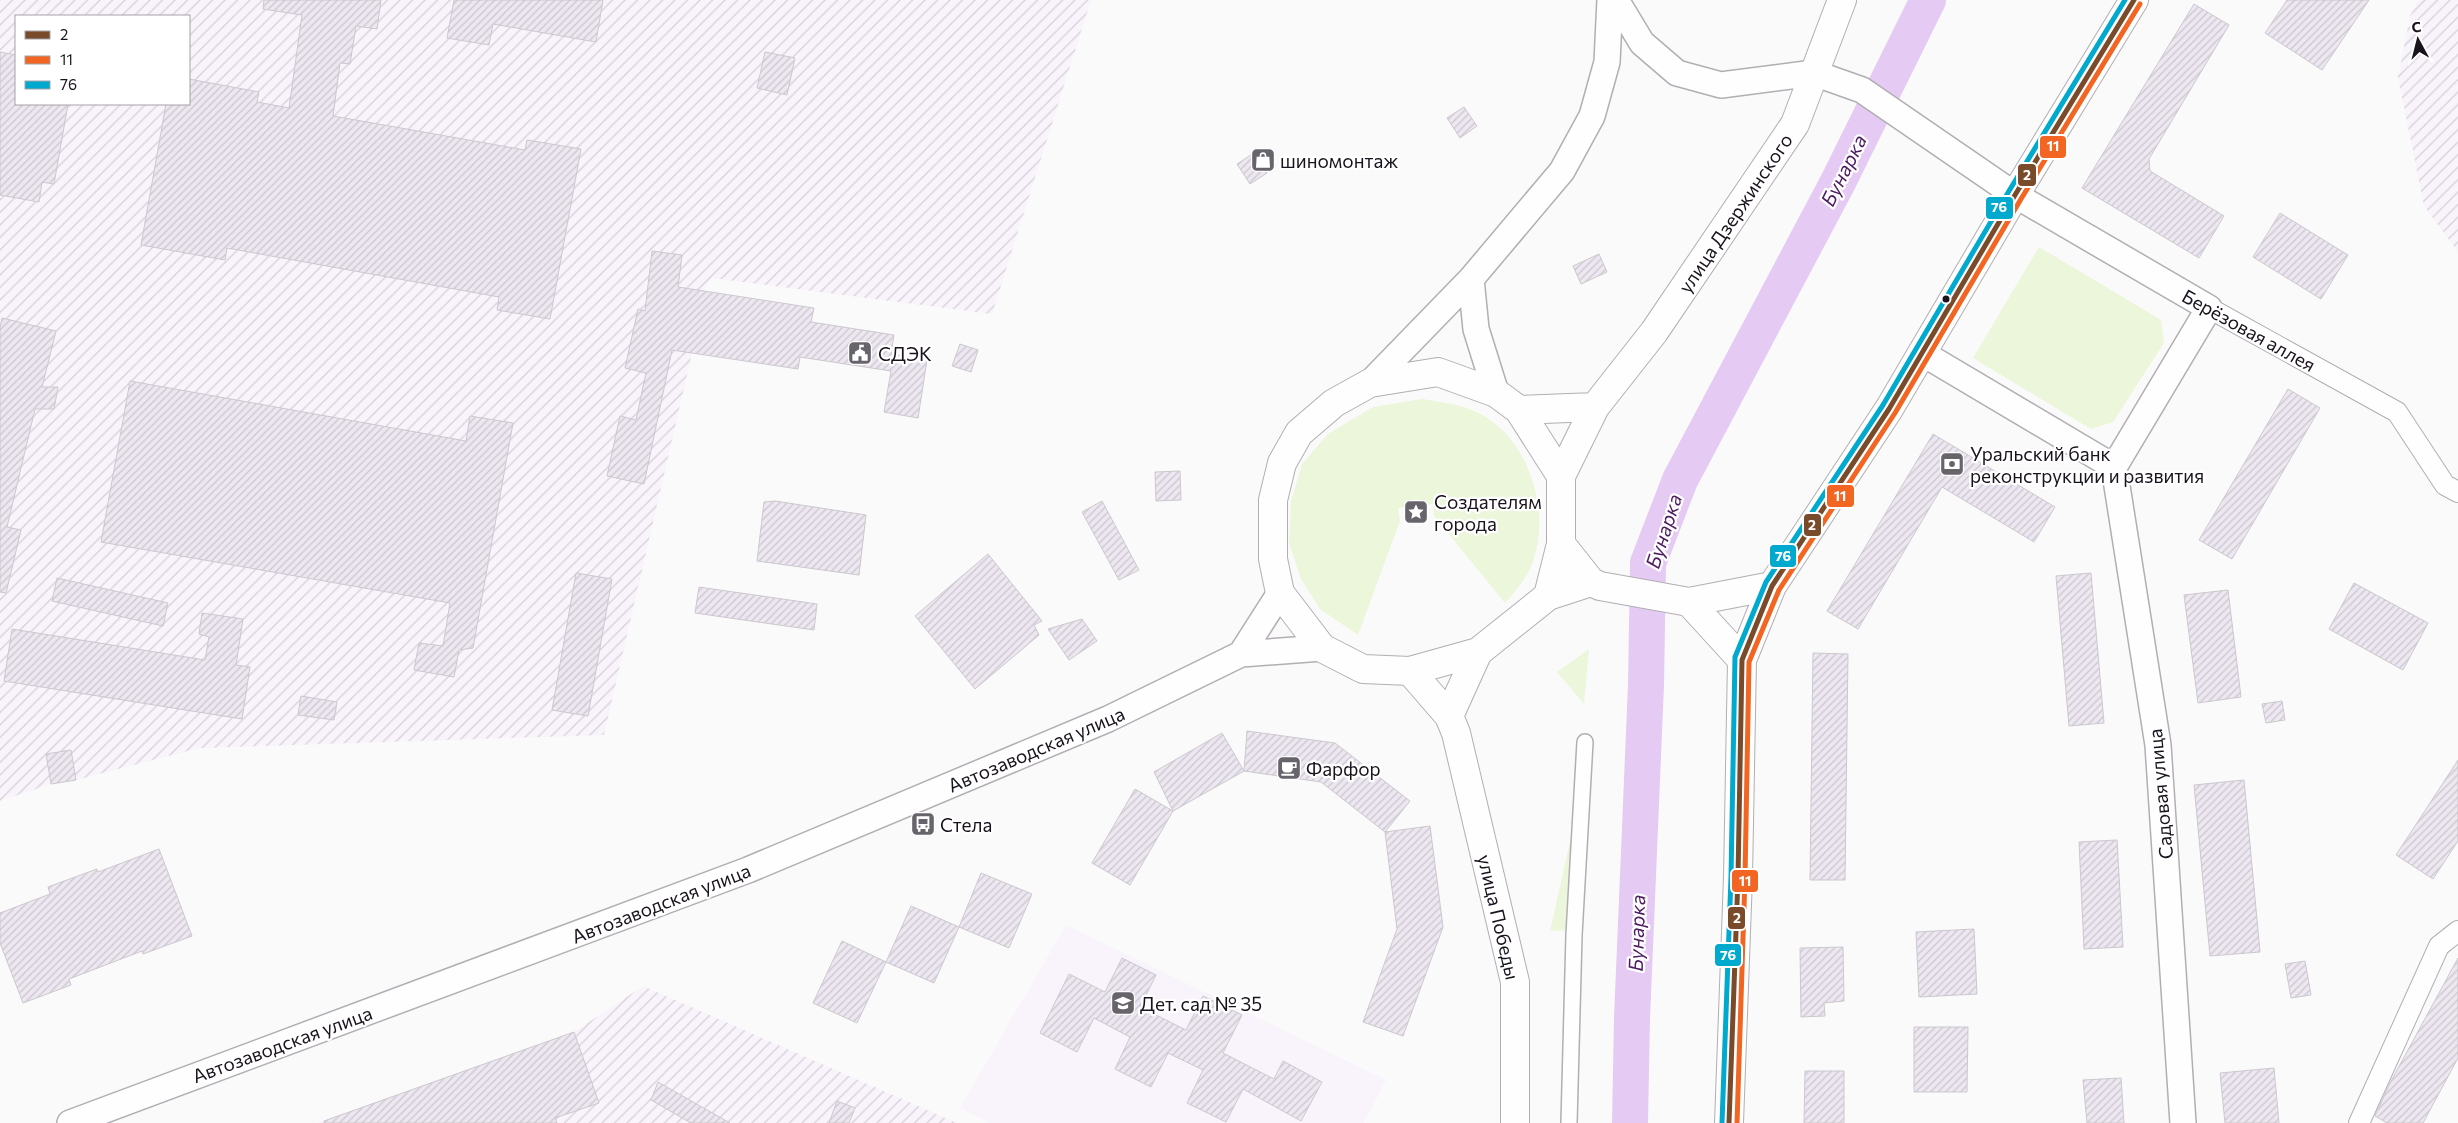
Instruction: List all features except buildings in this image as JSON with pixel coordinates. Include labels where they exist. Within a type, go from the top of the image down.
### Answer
[{"type":"main road","name":"улица Дзержинского","points":[[1561,476],[1595,407],[1654,332],[1795,124],[1842,0]]},
{"type":"main road","points":[[1729,1123],[1738,877],[1742,660],[1772,586],[1889,409],[2015,195],[2134,0]]},
{"type":"main road","points":[[1548,596],[1561,544],[1561,476],[1520,410],[1496,393],[1438,372],[1370,383],[1334,403],[1299,433],[1282,463],[1273,510],[1273,558],[1280,593],[1322,648],[1362,669],[1410,672],[1478,652],[1548,596],[1592,582],[1622,590],[1682,600],[1772,586]]},
{"type":"main road","points":[[1520,410],[1595,407]]},
{"type":"main road","points":[[1561,544],[1592,582]]},
{"type":"main road","points":[[1682,600],[1742,660]]},
{"type":"main road","points":[[1410,672],[1449,716],[1478,652]]},
{"type":"main road","name":"улица Победы","points":[[1449,716],[1456,733],[1515,982],[1515,1123]]},
{"type":"street","points":[[1370,383],[1471,280],[1562,171],[1592,116],[1607,62],[1610,0]]},
{"type":"street","points":[[1616,0],[1642,43],[1677,72],[1721,84],[1814,73]]},
{"type":"street","name":"Берёзовая аллея","points":[[1814,73],[1862,90],[1910,121],[2015,195],[2209,308],[2397,412],[2445,485],[2458,492]]},
{"type":"street","points":[[1471,280],[1476,328],[1496,393]]},
{"type":"street","points":[[1922,353],[2114,467],[2209,308]]},
{"type":"street","name":"Садовая улица","points":[[2114,467],[2158,745],[2183,1123]]},
{"type":"street","points":[[1241,654],[1280,593]]},
{"type":"street","points":[[1241,654],[1322,648]]},
{"type":"street","name":"Автозаводская улица","points":[[70,1123],[748,870],[1108,719],[1241,654]]},
{"type":"street","points":[[1569,1123],[1574,935],[1585,742]]},
{"type":"street","points":[[2359,1123],[2439,946],[2458,931]]},
{"type":"shaded area","points":[[0,0],[1091,0],[992,314],[712,278],[702,291],[692,353],[604,735],[199,748],[76,780],[51,784],[0,801]]},
{"type":"shaded area","points":[[2419,0],[2458,0],[2458,252],[2424,206],[2398,77],[2410,16]]},
{"type":"shaded area","name":"Дет. сад № 35","points":[[1066,925],[1386,1080],[1364,1123],[991,1123],[960,1108]]},
{"type":"shaded area","points":[[643,986],[957,1123],[317,1123],[574,1032]]},
{"type":"green space","points":[[2039,247],[2161,320],[2164,343],[2113,422],[2091,429],[1973,358]]},
{"type":"green space","points":[[1422,399],[1455,405],[1474,411],[1492,421],[1507,435],[1520,452],[1536,493],[1539,535],[1535,555],[1523,581],[1505,603],[1434,516],[1433,504],[1398,508],[1400,521],[1358,635],[1320,609],[1301,579],[1289,543],[1291,501],[1302,464],[1328,434],[1373,407]]},
{"type":"green space","points":[[1589,649],[1584,704],[1557,672]]},
{"type":"green space","points":[[1573,828],[1571,930],[1550,931]]},
{"type":"waterway","name":"Бунарка","points":[[1630,1123],[1632,1018],[1646,685],[1648,563],[1680,480],[1838,182],[1928,0]]},
{"type":"transit line","name":"76","points":[[1722,1123],[1731,877],[1735,657],[1766,582],[1883,405],[2009,191],[2125,0]]},
{"type":"transit line","name":"2","points":[[1729,1123],[1738,877],[1742,660],[1772,586],[1889,409],[2015,195],[2134,0]]},
{"type":"transit line","name":"11","points":[[1737,1123],[1745,877],[1749,662],[1779,590],[1895,413],[2021,199],[2140,4]]},
{"type":"place","name":"шиномонтаж","points":[[1263,160]]},
{"type":"place","name":"СДЭК","points":[[860,353]]},
{"type":"place","name":"Уральский банк реконструкции и развития","points":[[1952,464]]},
{"type":"place","name":"Создателям города","points":[[1416,512]]},
{"type":"place","name":"Фарфор","points":[[1289,768]]},
{"type":"place","name":"Стела","points":[[923,824]]},
{"type":"place","name":"Дет. сад № 35","points":[[1123,1003]]}]
